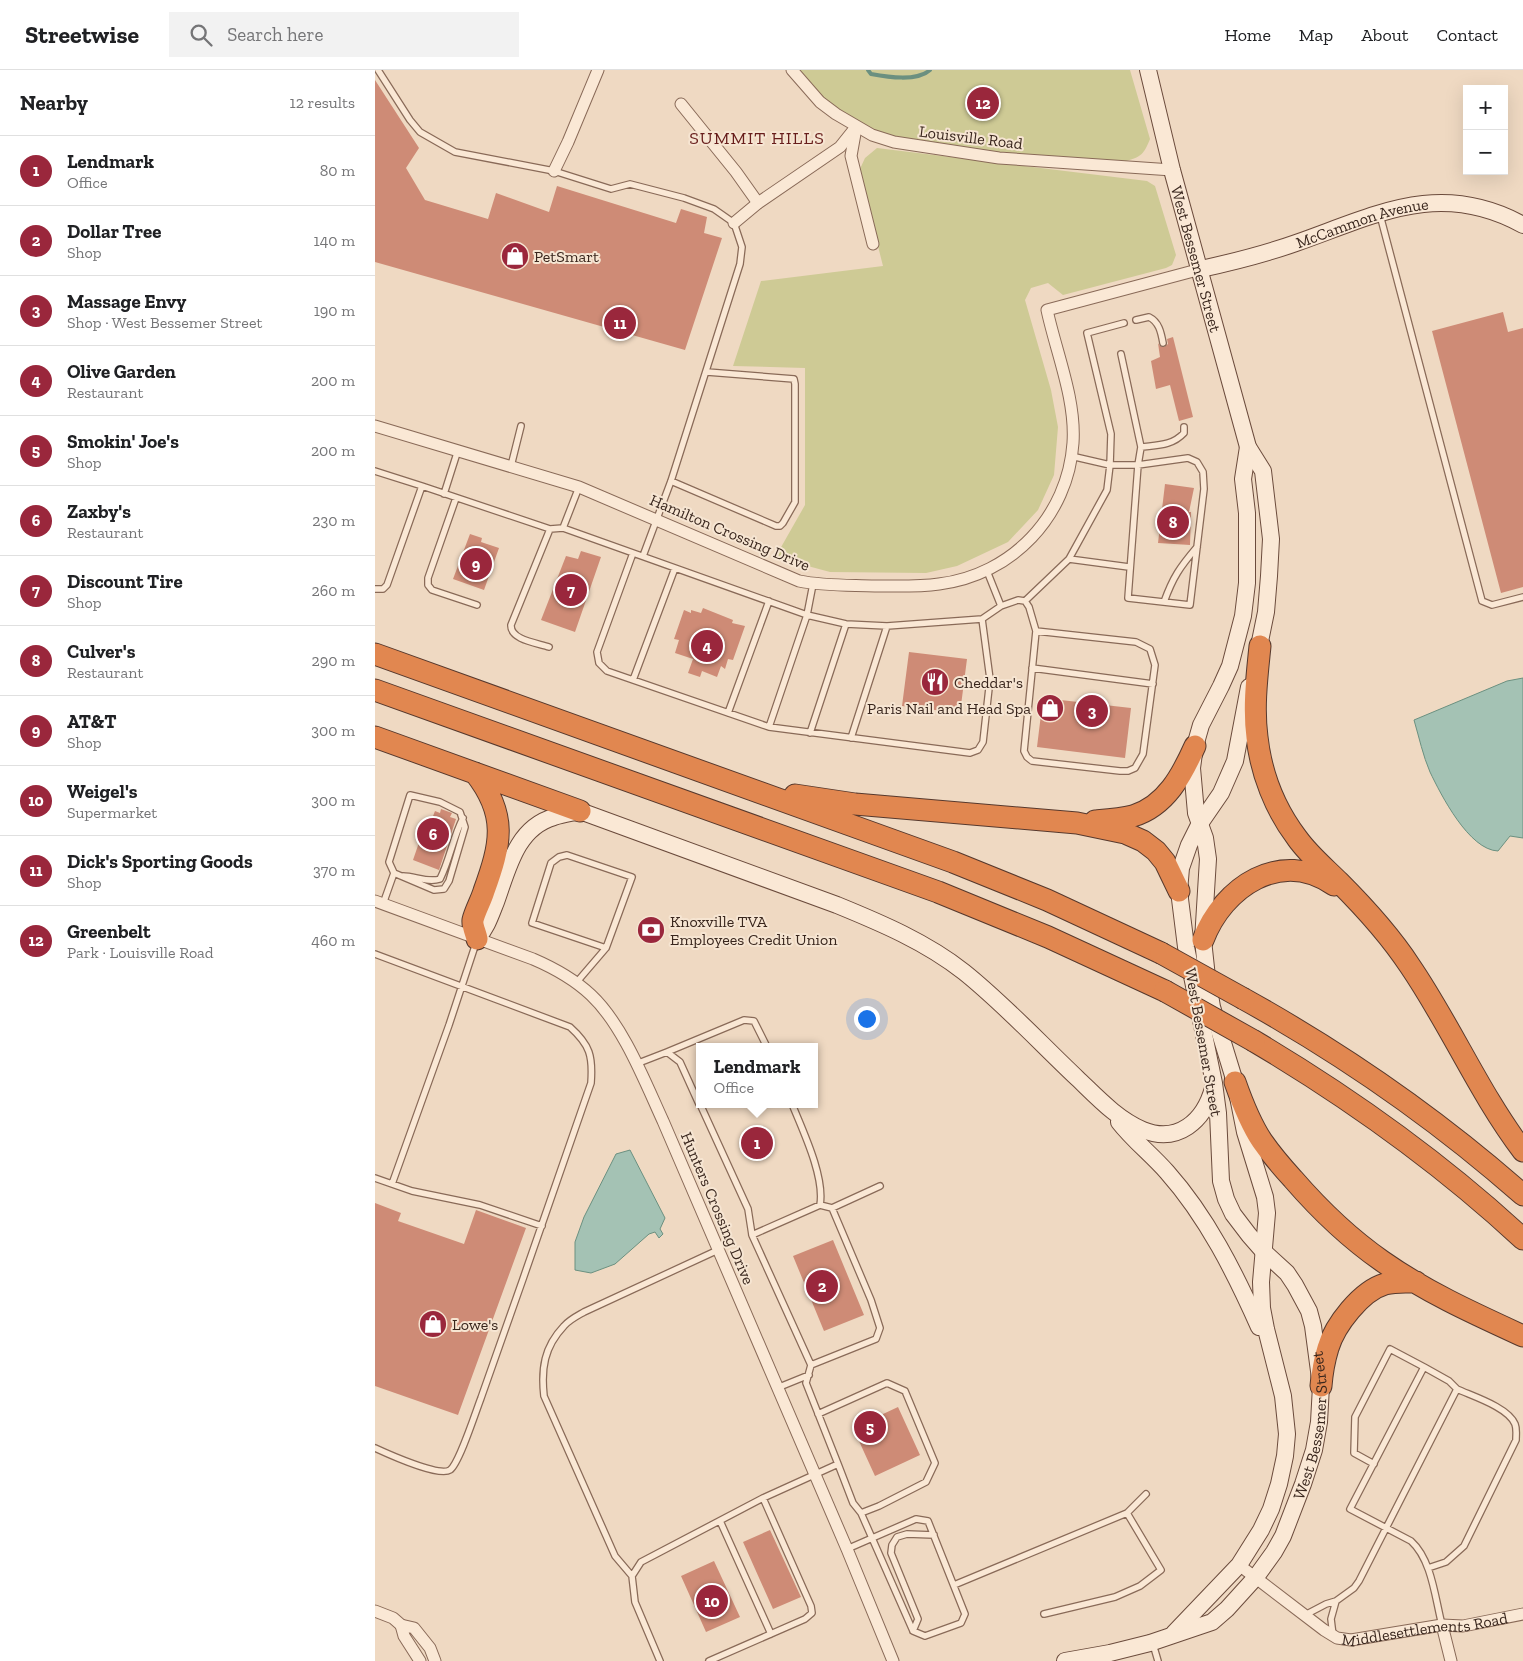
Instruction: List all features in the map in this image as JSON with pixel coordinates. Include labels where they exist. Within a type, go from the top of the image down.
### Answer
[{"type":"highway","points":[[1259,646],[1255,700],[1257,738],[1262,764],[1284,820],[1298,840],[1391,938],[1523,1151]]},
{"type":"highway","points":[[375,654],[739,784],[961,866],[1047,900],[1161,953],[1323,1045],[1378,1082],[1446,1132],[1523,1195]]},
{"type":"highway","points":[[375,690],[938,892],[1048,937],[1165,991],[1306,1072],[1380,1123],[1442,1170],[1523,1239]]},
{"type":"highway","points":[[375,737],[581,811]]},
{"type":"highway","points":[[1077,823],[1118,819],[1148,810],[1163,799],[1173,786],[1195,746]]},
{"type":"highway","points":[[475,773],[487,789],[498,816],[497,847],[493,868],[473,922],[477,939]]},
{"type":"highway","points":[[739,784],[855,804],[1077,823],[1125,833],[1143,841],[1155,851],[1165,862],[1179,891]]},
{"type":"highway","points":[[1203,940],[1214,918],[1231,896],[1251,882],[1268,874],[1284,871],[1310,873],[1328,881],[1362,906]]},
{"type":"highway","points":[[1235,1082],[1246,1112],[1261,1141],[1307,1195],[1359,1243],[1382,1261],[1415,1282],[1471,1313],[1523,1336]]},
{"type":"highway","points":[[1321,1386],[1328,1347],[1348,1314],[1362,1298],[1383,1285],[1396,1282],[1415,1282]]},
{"type":"main road","name":"West Bessemer Street","points":[[1148,70],[1172,170],[1201,270],[1248,447],[1263,471],[1271,539],[1269,576],[1259,646],[1245,704],[1235,761],[1221,793],[1199,825],[1189,846],[1181,868],[1179,891],[1186,947],[1214,1083],[1219,1121],[1221,1181],[1225,1199],[1233,1214],[1263,1251],[1287,1273],[1309,1311],[1313,1326],[1321,1386],[1319,1422],[1314,1450],[1303,1484],[1283,1536],[1257,1577]]},
{"type":"main road","name":"McCammon Avenue","points":[[1201,270],[1277,250],[1379,212],[1424,203],[1451,203],[1483,209],[1508,217],[1523,226]]},
{"type":"main road","name":"West Bessemer Street","points":[[1239,1565],[1261,1530],[1271,1509],[1285,1456],[1287,1434],[1283,1396],[1262,1308],[1261,1282],[1267,1213],[1265,1197],[1245,1132],[1235,1082],[1212,1006],[1207,977],[1203,940],[1208,859],[1205,838],[1196,813],[1192,768],[1195,746],[1201,725],[1230,666],[1243,616],[1247,583],[1247,513],[1243,480],[1248,447]]},
{"type":"main road","points":[[477,939],[487,928],[508,864],[527,834],[539,824],[553,817],[581,811],[853,912],[905,935],[963,972],[992,997],[1105,1105],[1141,1129],[1157,1133],[1176,1132],[1195,1122],[1204,1112],[1214,1083]]},
{"type":"main road","points":[[1105,1105],[1123,1128],[1168,1173],[1209,1230],[1241,1284],[1273,1358]]},
{"type":"main road","points":[[1173,1635],[1239,1565]]},
{"type":"main road","points":[[1065,1661],[1111,1657],[1212,1622],[1257,1577]]},
{"type":"street","points":[[554,171],[598,70]]},
{"type":"street","name":"Louisville Road","points":[[792,70],[820,102],[856,127],[893,142],[922,148],[983,154],[999,158],[1172,170]]},
{"type":"street","points":[[681,104],[736,172],[758,203]]},
{"type":"street","points":[[734,223],[758,203],[840,147],[856,127]]},
{"type":"street","points":[[856,127],[851,156],[873,244]]},
{"type":"street","name":"Hamilton Crossing Drive","points":[[375,426],[579,487],[799,581],[813,584],[903,586],[939,584],[987,572],[1004,562],[1034,536],[1045,521],[1064,485],[1073,443],[1073,415],[1047,310],[1201,270]]},
{"type":"street","name":"Hunters Crossing Drive","points":[[379,903],[556,969],[593,996],[608,1015],[636,1064],[663,1121],[847,1549],[893,1661]]},
{"type":"street","name":"Middlesettlements Road","points":[[1239,1565],[1337,1638],[1351,1640],[1442,1625],[1463,1626],[1523,1614]]},
{"type":"street","points":[[375,1611],[393,1618],[401,1625],[414,1628],[430,1648],[435,1661]]},
{"type":"street","points":[[401,1625],[404,1636],[420,1661]]},
{"type":"street","points":[[1442,1625],[1451,1661]]},
{"type":"lane","points":[[378,70],[409,120],[420,132],[455,152],[554,171],[611,189],[630,184],[684,198],[714,209],[734,223],[741,247],[740,264],[671,482],[643,556]]},
{"type":"lane","points":[[1379,212],[1482,601],[1492,605],[1523,597]]},
{"type":"lane","points":[[1136,320],[1149,317],[1155,320],[1163,343]]},
{"type":"lane","points":[[1025,601],[1069,559],[1107,490],[1111,434],[1087,333],[1124,323]]},
{"type":"lane","points":[[1071,456],[1109,465],[1138,465],[1188,458],[1197,462],[1203,472],[1204,490],[1190,605],[1128,598],[1129,567],[1138,465],[1141,447],[1121,354]]},
{"type":"lane","points":[[671,482],[776,526],[780,526],[783,523],[795,502],[795,384],[793,379],[707,372]]},
{"type":"lane","points":[[511,466],[521,426]]},
{"type":"lane","points":[[1141,447],[1169,444],[1184,434],[1184,427]]},
{"type":"lane","points":[[444,494],[458,450]]},
{"type":"lane","points":[[375,471],[550,529],[563,528],[807,615],[846,624],[887,626],[982,619],[1001,606],[1018,600],[1025,601],[1029,607],[1036,631],[1024,751],[1027,757],[1031,761],[1120,771],[1128,771],[1135,768],[1143,754],[1153,684],[1155,665],[1150,649],[1137,642],[1036,631]]},
{"type":"lane","points":[[375,590],[383,589],[387,585],[422,486]]},
{"type":"lane","points":[[563,528],[579,487]]},
{"type":"lane","points":[[456,498],[428,578],[428,585],[432,590],[477,605]]},
{"type":"lane","points":[[549,647],[514,635],[511,625],[550,529]]},
{"type":"lane","points":[[1164,602],[1179,567],[1197,547]]},
{"type":"lane","points":[[633,553],[597,652],[599,663],[607,671],[769,727],[970,753],[977,750],[983,742],[990,679],[982,619]]},
{"type":"lane","points":[[1069,559],[1129,567]]},
{"type":"lane","points":[[633,680],[675,568]]},
{"type":"lane","points":[[987,572],[1001,606]]},
{"type":"lane","points":[[769,727],[807,615],[813,584]]},
{"type":"lane","points":[[728,713],[769,601]]},
{"type":"lane","points":[[810,733],[846,624]]},
{"type":"lane","points":[[851,738],[887,626]]},
{"type":"lane","points":[[1032,668],[1153,684]]},
{"type":"lane","points":[[410,795],[440,802],[460,812],[463,818],[465,827],[449,881],[443,889],[434,890],[394,873],[389,862],[410,795]]},
{"type":"lane","points":[[401,876],[412,876],[433,881],[440,879],[447,865],[456,832],[463,818]]},
{"type":"lane","points":[[576,983],[605,948],[632,877],[567,855],[559,857],[551,863],[532,923],[605,948]]},
{"type":"lane","points":[[379,903],[394,873]]},
{"type":"lane","points":[[393,1184],[463,987],[477,939]]},
{"type":"lane","points":[[375,954],[569,1027],[582,1038],[589,1049],[592,1066],[591,1084],[543,1226],[456,1463],[450,1470],[443,1472],[401,1460],[375,1448]]},
{"type":"lane","points":[[636,1064],[744,1020],[754,1021],[765,1043]]},
{"type":"lane","points":[[667,1052],[680,1062],[696,1096]]},
{"type":"lane","points":[[702,1108],[747,1209],[752,1235],[811,1366],[807,1383],[853,1503],[861,1512],[872,1539],[913,1631],[925,1636],[961,1622],[965,1614],[928,1521],[916,1519],[872,1539],[847,1549]]},
{"type":"lane","points":[[794,1108],[809,1148],[821,1195],[820,1205]]},
{"type":"lane","points":[[375,1178],[430,1196],[480,1205],[543,1226]]},
{"type":"lane","points":[[752,1235],[820,1205],[832,1208],[879,1186]]},
{"type":"lane","points":[[811,1366],[876,1339],[880,1328],[871,1300],[832,1208]]},
{"type":"lane","points":[[660,1661],[635,1602],[632,1576],[615,1556],[544,1396],[542,1375],[548,1348],[565,1325],[584,1312],[718,1250]]},
{"type":"lane","points":[[1374,1464],[1354,1454],[1355,1417],[1389,1349],[1449,1381],[1457,1389],[1500,1408],[1511,1417],[1515,1424],[1516,1440],[1464,1546],[1445,1562],[1428,1568]]},
{"type":"lane","points":[[1424,1367],[1350,1509],[1411,1541],[1419,1548],[1428,1568],[1442,1625]]},
{"type":"lane","points":[[777,1388],[809,1376]]},
{"type":"lane","points":[[819,1414],[887,1383],[905,1391],[935,1463],[926,1482],[879,1506],[861,1512]]},
{"type":"lane","points":[[1305,1615],[1336,1601],[1354,1588],[1359,1581],[1457,1389]]},
{"type":"lane","points":[[632,1576],[641,1562],[763,1498],[838,1464]]},
{"type":"lane","points":[[954,1585],[1127,1513],[1146,1494]]},
{"type":"lane","points":[[709,1661],[805,1619],[811,1613],[811,1606],[763,1498]]},
{"type":"lane","points":[[1044,1614],[1115,1597],[1139,1586],[1161,1570],[1127,1513]]},
{"type":"lane","points":[[720,1521],[771,1634]]},
{"type":"lane","points":[[913,1631],[918,1619],[891,1553],[892,1545],[897,1537],[907,1534],[934,1535]]},
{"type":"lane","points":[[1333,1635],[1331,1619],[1336,1601]]},
{"type":"lane","points":[[1153,1642],[1158,1661]]},
{"type":"shaded area","points":[[794,70],[1130,70],[1150,139],[1141,154],[1126,161],[983,154],[886,140],[844,119]]},
{"type":"shaded area","points":[[877,148],[1147,181],[1155,186],[1176,255],[1172,265],[1166,268],[1063,295],[1048,283],[1031,288],[1025,300],[1051,390],[1058,427],[1054,475],[1038,510],[1008,542],[957,566],[926,573],[830,572],[778,558],[780,549],[805,505],[805,368],[733,366],[761,281],[883,266],[859,171],[865,158]]},
{"type":"shaded area","points":[[1523,678],[1523,838],[1510,836],[1498,851],[1487,848],[1477,841],[1457,820],[1428,766],[1414,720],[1507,681]]},
{"type":"shaded area","points":[[630,1150],[665,1218],[660,1229],[663,1234],[659,1238],[655,1232],[649,1234],[615,1264],[591,1273],[575,1270],[575,1242],[584,1217],[616,1154]]},
{"type":"building","points":[[375,80],[419,148],[406,168],[425,200],[488,219],[496,193],[549,212],[557,186],[676,223],[681,209],[707,217],[704,233],[722,238],[685,350],[375,262]]},
{"type":"building","points":[[1503,312],[1508,332],[1523,328],[1523,587],[1501,593],[1432,331]]},
{"type":"building","points":[[1173,337],[1193,417],[1179,421],[1170,385],[1156,389],[1151,361],[1160,357],[1158,343],[1164,347],[1168,344],[1167,339]]},
{"type":"building","points":[[1165,484],[1194,488],[1189,512],[1191,512],[1190,545],[1158,543]]},
{"type":"building","points":[[470,534],[482,538],[481,542],[499,548],[484,590],[453,579]]},
{"type":"building","points":[[581,551],[601,557],[575,632],[541,620],[566,556],[578,559]]},
{"type":"building","points":[[703,608],[733,620],[732,623],[745,626],[733,660],[728,659],[725,669],[721,666],[717,677],[702,671],[700,677],[688,673],[693,659],[675,653],[679,640],[674,639],[684,610],[691,613],[691,610],[701,613]]},
{"type":"building","name":"Cheddar's","points":[[909,652],[967,659],[960,713],[902,706]]},
{"type":"building","points":[[1043,698],[1131,708],[1125,758],[1037,747]]},
{"type":"building","points":[[441,809],[452,813],[450,817],[456,819],[439,870],[413,860],[424,828],[428,829],[435,811],[440,813]]},
{"type":"building","name":"Lowe's","points":[[375,1203],[401,1213],[398,1221],[464,1244],[476,1210],[526,1228],[458,1415],[375,1386]]},
{"type":"building","points":[[833,1240],[864,1315],[824,1331],[793,1256]]},
{"type":"building","points":[[898,1407],[920,1455],[875,1476],[853,1428]]},
{"type":"building","points":[[770,1530],[801,1597],[773,1609],[743,1542]]},
{"type":"building","points":[[714,1561],[740,1617],[706,1632],[681,1576]]},
{"type":"waterway","points":[[868,70],[871,74],[902,78],[918,76],[930,70]]},
{"type":"place","name":"Greenbelt","points":[[983,103]]},
{"type":"place","name":"PetSmart","points":[[515,256]]},
{"type":"place","name":"Dick's Sporting Goods","points":[[620,323]]},
{"type":"place","name":"Culver's","points":[[1173,522]]},
{"type":"place","name":"AT&T","points":[[476,564]]},
{"type":"place","name":"Discount Tire","points":[[571,590]]},
{"type":"place","name":"Olive Garden","points":[[707,646]]},
{"type":"place","name":"Cheddar's","points":[[935,682]]},
{"type":"place","name":"Paris Nail and Head Spa","points":[[1050,708]]},
{"type":"place","name":"Massage Envy","points":[[1092,711]]},
{"type":"place","name":"Zaxby's","points":[[433,834]]},
{"type":"place","name":"Knoxville TVA Employees Credit Union","points":[[651,930]]},
{"type":"place","name":"Lendmark","points":[[757,1143]]},
{"type":"place","name":"Dollar Tree","points":[[822,1286]]},
{"type":"place","name":"Lowe's","points":[[433,1324]]},
{"type":"place","name":"Smokin' Joe's","points":[[870,1427]]},
{"type":"place","name":"Weigel's","points":[[712,1601]]},
{"type":"district","name":"SUMMIT HILLS","points":[[757,138]]}]
